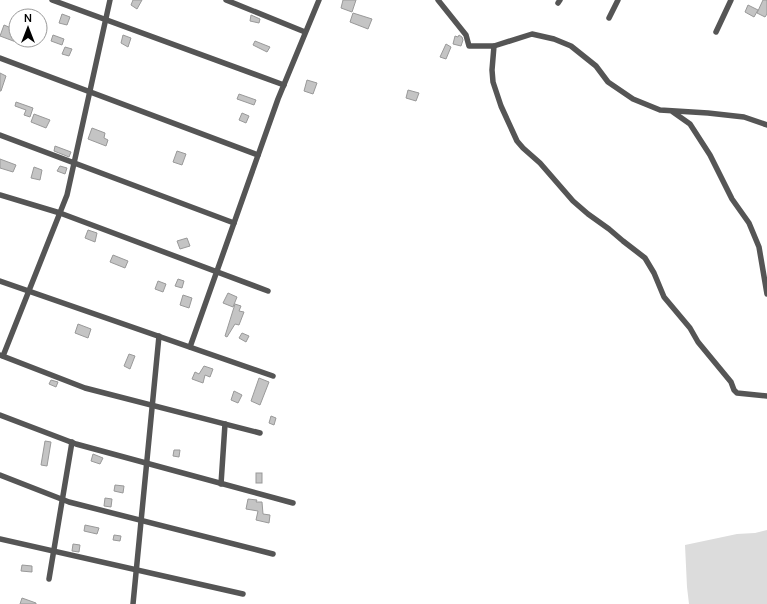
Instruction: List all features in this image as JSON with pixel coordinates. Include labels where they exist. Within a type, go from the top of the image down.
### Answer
[{"type":"street","points":[[52,0],[284,85]]},
{"type":"street","points":[[110,0],[67,195],[2,356],[85,388],[260,433]]},
{"type":"street","points":[[226,0],[306,32]]},
{"type":"street","points":[[190,347],[284,85],[319,0]]},
{"type":"street","points":[[438,0],[466,35],[469,46],[494,46],[532,34],[554,39],[571,46],[596,66],[608,82],[633,99],[660,110],[744,117],[767,124]]},
{"type":"street","points":[[609,18],[618,0]]},
{"type":"street","points":[[716,32],[731,0]]},
{"type":"street","points":[[494,46],[492,70],[494,82],[501,106],[517,141],[526,152],[540,163],[573,201],[645,258],[654,273],[664,297],[690,328],[698,342],[731,382],[736,393],[767,396]]},
{"type":"street","points":[[0,58],[258,155]]},
{"type":"street","points":[[671,111],[690,124],[710,155],[732,199],[749,223],[759,247],[767,294]]},
{"type":"street","points":[[0,135],[234,223]]},
{"type":"street","points":[[0,195],[60,212],[268,291]]},
{"type":"street","points":[[0,280],[273,376]]},
{"type":"street","points":[[133,604],[159,336]]},
{"type":"street","points":[[0,416],[72,442],[293,504]]},
{"type":"street","points":[[221,484],[225,424]]},
{"type":"street","points":[[49,579],[72,442]]},
{"type":"street","points":[[0,475],[62,499],[273,554]]},
{"type":"street","points":[[0,539],[242,594]]},
{"type":"shaded area","points":[[767,530],[767,604],[689,604],[685,545],[737,534],[755,533]]},
{"type":"building","points":[[133,0],[142,0],[137,9],[131,5]]},
{"type":"building","points":[[343,0],[356,0],[352,12],[341,8]]},
{"type":"building","points":[[763,0],[767,0],[767,14],[765,17],[757,13]]},
{"type":"building","points":[[748,5],[758,10],[754,17],[745,12]]},
{"type":"building","points":[[353,13],[372,19],[368,29],[350,22]]},
{"type":"building","points":[[62,14],[70,17],[67,25],[59,23]]},
{"type":"building","points":[[251,15],[260,19],[259,23],[250,21]]},
{"type":"building","points":[[4,25],[8,27],[8,39],[0,36]]},
{"type":"building","points":[[53,35],[64,39],[62,45],[51,41]]},
{"type":"building","points":[[123,35],[131,38],[128,47],[121,43]]},
{"type":"building","points":[[459,35],[463,40],[461,46],[453,44],[455,36],[458,37]]},
{"type":"building","points":[[255,41],[270,47],[267,52],[253,45]]},
{"type":"building","points":[[446,44],[451,47],[446,59],[440,57]]},
{"type":"building","points":[[65,47],[72,49],[69,56],[62,54]]},
{"type":"building","points":[[0,73],[6,76],[1,91],[0,91]]},
{"type":"building","points":[[307,80],[317,83],[313,94],[304,91]]},
{"type":"building","points":[[408,90],[419,93],[416,101],[406,98]]},
{"type":"building","points":[[239,94],[256,100],[254,105],[237,99]]},
{"type":"building","points":[[16,102],[33,108],[30,117],[24,115],[26,110],[15,106]]},
{"type":"building","points":[[242,113],[249,116],[246,123],[239,120]]},
{"type":"building","points":[[34,114],[50,120],[46,128],[31,122]]},
{"type":"building","points":[[92,128],[105,133],[104,138],[108,140],[106,146],[88,139]]},
{"type":"building","points":[[55,146],[71,152],[69,157],[54,151]]},
{"type":"building","points":[[177,151],[186,154],[182,165],[173,162]]},
{"type":"building","points":[[0,159],[16,165],[13,172],[0,168]]},
{"type":"building","points":[[60,166],[67,168],[65,174],[57,171]]},
{"type":"building","points":[[34,167],[42,170],[40,180],[31,178]]},
{"type":"building","points":[[88,230],[97,233],[95,242],[85,238]]},
{"type":"building","points":[[187,238],[190,246],[180,249],[177,241]]},
{"type":"building","points":[[113,255],[128,261],[125,268],[110,262]]},
{"type":"building","points":[[178,279],[184,281],[182,288],[175,286]]},
{"type":"building","points":[[158,281],[166,284],[163,292],[155,289]]},
{"type":"building","points":[[228,293],[237,297],[233,307],[223,303]]},
{"type":"building","points":[[183,295],[192,298],[189,308],[180,305]]},
{"type":"building","points":[[235,304],[241,306],[239,311],[244,312],[239,325],[235,324],[227,337],[225,336]]},
{"type":"building","points":[[78,324],[91,329],[88,338],[75,333]]},
{"type":"building","points":[[242,333],[249,336],[246,342],[239,338]]},
{"type":"building","points":[[129,354],[135,356],[130,369],[124,366]]},
{"type":"building","points":[[204,366],[213,369],[210,377],[205,375],[203,383],[192,379],[195,372],[199,374]]},
{"type":"building","points":[[259,378],[269,382],[260,405],[251,401]]},
{"type":"building","points":[[51,380],[58,382],[56,387],[49,384]]},
{"type":"building","points":[[234,391],[242,395],[238,403],[231,400]]},
{"type":"building","points":[[271,416],[276,418],[274,425],[269,423]]},
{"type":"building","points":[[45,441],[51,442],[47,466],[41,465]]},
{"type":"building","points":[[174,450],[180,450],[179,457],[173,456]]},
{"type":"building","points":[[93,454],[103,458],[100,464],[91,461]]},
{"type":"building","points":[[256,473],[262,473],[262,483],[256,483]]},
{"type":"building","points":[[115,485],[124,486],[123,493],[114,491]]},
{"type":"building","points":[[105,498],[112,499],[111,507],[104,506]]},
{"type":"building","points":[[248,499],[257,500],[256,502],[262,502],[263,514],[270,515],[269,523],[256,520],[258,511],[246,509]]},
{"type":"building","points":[[85,525],[99,528],[97,534],[84,531]]},
{"type":"building","points":[[114,535],[121,536],[120,541],[113,540]]},
{"type":"building","points":[[73,544],[80,545],[79,552],[72,551]]},
{"type":"building","points":[[22,565],[32,566],[32,572],[21,571]]},
{"type":"building","points":[[22,598],[36,603],[36,604],[20,604]]}]
